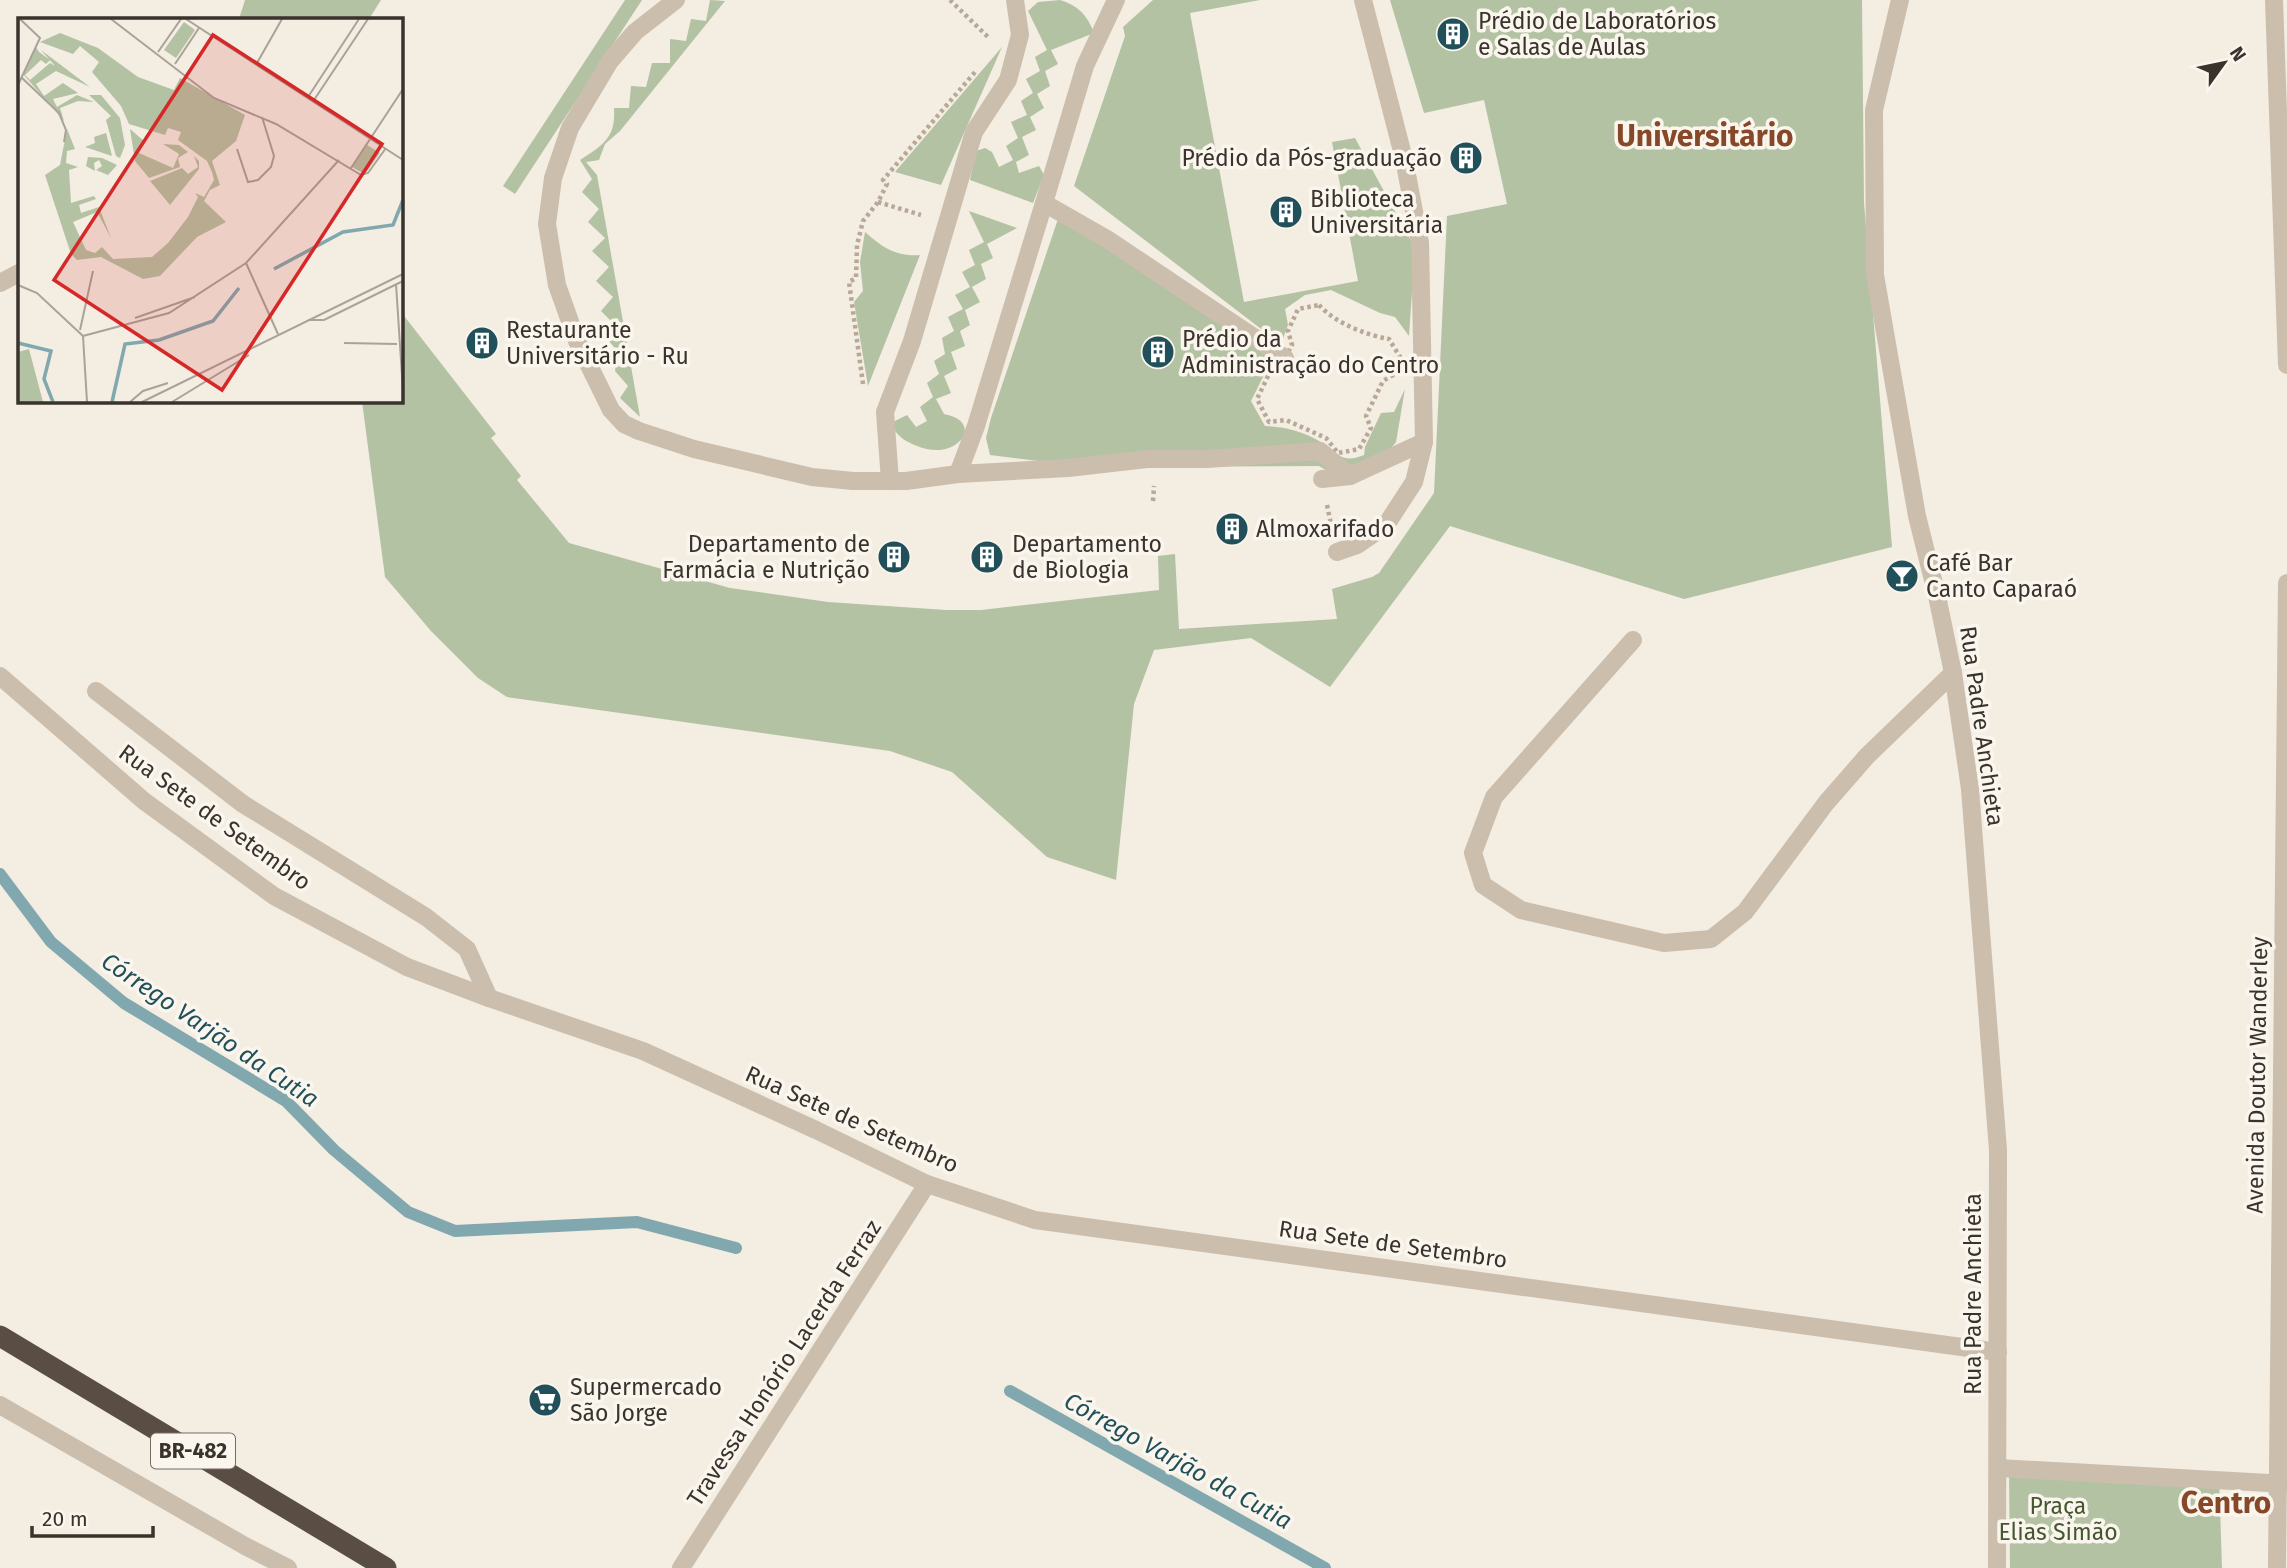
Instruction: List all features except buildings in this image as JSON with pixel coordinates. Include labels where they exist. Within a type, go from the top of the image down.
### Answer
[{"type":"highway","name":"BR-482","points":[[0,1336],[386,1568]]},
{"type":"street","points":[[676,0],[635,32],[610,61],[570,128],[553,178],[547,224],[557,285],[577,341],[611,410],[624,424],[694,449],[812,478],[853,481],[906,481],[958,474],[1068,468],[1147,459],[1207,459],[1320,451],[1350,476]]},
{"type":"street","points":[[890,481],[885,412],[912,341],[974,132],[1008,80],[1020,35],[1015,0]]},
{"type":"street","points":[[958,474],[976,426],[1086,66],[1116,0]]},
{"type":"street","points":[[1337,552],[1357,545],[1387,525],[1414,482],[1424,442],[1420,243],[1404,159],[1363,0]]},
{"type":"street","name":"Rua Padre Anchieta","points":[[1900,0],[1874,110],[1875,275],[1917,516],[1953,673],[1970,789],[1998,1150],[1997,1468]]},
{"type":"street","points":[[2274,0],[2287,365]]},
{"type":"street","points":[[1044,203],[1107,239],[1285,358]]},
{"type":"street","points":[[0,283],[18,274]]},
{"type":"street","points":[[1322,479],[1350,476],[1424,442]]},
{"type":"street","name":"Avenida Doutor Wanderley","points":[[2277,1568],[2282,1484],[2287,583]]},
{"type":"street","points":[[1633,640],[1493,797],[1473,853],[1483,885],[1521,910],[1664,943],[1711,939],[1745,912],[1826,803],[1867,756],[1953,673]]},
{"type":"street","name":"Rua Sete de Setembro","points":[[0,676],[144,801],[274,896],[407,967],[643,1051],[927,1184],[1035,1220],[1998,1352]]},
{"type":"street","points":[[96,691],[243,804],[437,925],[467,949],[489,998]]},
{"type":"street","name":"Travessa Honório Lacerda Ferraz","points":[[681,1568],[927,1184]]},
{"type":"street","points":[[0,1405],[288,1568]]},
{"type":"street","points":[[1997,1568],[1997,1468],[2282,1484]]},
{"type":"path","points":[[878,202],[929,217]]},
{"type":"path","points":[[1320,306],[1328,315],[1374,336],[1389,338],[1400,357],[1394,375],[1383,381],[1366,416],[1371,428],[1359,449],[1338,453],[1326,438],[1286,421],[1269,422],[1257,399],[1269,374],[1285,358],[1292,345],[1288,331],[1298,309],[1320,306]]},
{"type":"green space","points":[[245,0],[381,0],[370,18],[239,18]]},
{"type":"green space","points":[[625,0],[642,0],[515,194],[503,186]]},
{"type":"green space","points":[[710,0],[725,1],[620,131],[605,144],[599,160],[586,162],[597,175],[640,417],[620,398],[628,386],[615,371],[617,355],[622,355],[623,348],[615,348],[607,339],[618,328],[601,311],[613,297],[596,281],[609,267],[592,251],[605,238],[588,222],[599,209],[582,192],[592,179],[580,160],[595,150],[610,134],[614,108],[629,108],[631,86],[646,87],[652,63],[670,63],[670,39],[686,41],[691,19],[706,21]]},
{"type":"green space","points":[[1060,0],[1082,12],[1094,33],[1051,50],[1058,64],[1045,71],[1050,86],[1037,94],[1044,108],[1030,117],[1036,130],[1022,137],[1029,155],[1016,162],[1019,173],[1039,166],[1044,175],[1033,203],[970,180],[976,151],[985,148],[992,152],[999,167],[1013,160],[1006,146],[1018,138],[1011,122],[1027,115],[1021,101],[1033,93],[1026,79],[1040,71],[1035,57],[1047,50],[1028,11],[1038,2]]},
{"type":"green space","points":[[1153,0],[1260,0],[1190,13],[1244,302],[1358,281],[1332,142],[1355,138],[1415,248],[1409,336],[1395,317],[1380,313],[1331,290],[1305,295],[1285,309],[1288,325],[1281,344],[1074,186],[1125,36],[1123,27]]},
{"type":"green space","points":[[1390,0],[1862,0],[1864,203],[1892,547],[1684,599],[1450,526],[1330,687],[1251,638],[1154,650],[1134,704],[1116,880],[1047,857],[952,772],[890,751],[507,697],[478,678],[431,631],[385,577],[362,402],[402,402],[402,313],[496,434],[491,438],[521,476],[517,480],[569,543],[730,588],[828,602],[946,610],[981,610],[1159,590],[1158,556],[1175,554],[1179,629],[1337,619],[1332,589],[1379,573],[1434,493],[1447,216],[1507,204],[1484,100],[1424,113]]},
{"type":"green space","points":[[1002,47],[941,185],[895,172]]},
{"type":"green space","points":[[1061,210],[1280,362],[1276,369],[1265,373],[1251,401],[1265,426],[1299,432],[1319,441],[1339,456],[1356,458],[1364,455],[1381,413],[1394,412],[1405,389],[1396,442],[1382,459],[1343,480],[1319,466],[1087,467],[990,455],[986,438],[991,418]]},
{"type":"green space","points":[[969,211],[1017,228],[987,244],[993,258],[981,264],[986,279],[972,287],[980,302],[965,310],[970,325],[960,331],[965,346],[951,352],[957,369],[944,376],[951,393],[936,399],[944,414],[957,418],[965,432],[954,445],[931,450],[905,440],[892,426],[895,421],[907,415],[916,427],[927,421],[920,407],[933,397],[927,383],[939,374],[934,361],[945,354],[942,338],[954,331],[948,317],[963,309],[955,295],[970,287],[962,272],[975,265],[969,250],[984,242]]},
{"type":"green space","points":[[865,232],[890,250],[920,255],[868,386],[854,302],[863,291],[860,262]]},
{"type":"green space","name":"Praça Elias Simão","points":[[2009,1469],[2219,1477],[2222,1568],[2010,1568]]},
{"type":"waterway","name":"Córrego Varjão da Cutia","points":[[0,874],[51,942],[124,1003],[286,1101],[334,1150],[408,1212],[455,1231],[637,1222],[736,1248]]},
{"type":"waterway","name":"Córrego Varjão da Cutia","points":[[1010,1391],[1325,1568]]},
{"type":"place","name":"Prédio de Laboratórios e Salas de Aulas","points":[[1453,34]]},
{"type":"place","name":"Prédio da Pós-graduação","points":[[1466,158]]},
{"type":"place","name":"Biblioteca Universitária","points":[[1286,212]]},
{"type":"place","name":"Restaurante Universitário - Ru","points":[[482,343]]},
{"type":"place","name":"Prédio da Administração do Centro","points":[[1158,352]]},
{"type":"place","name":"Almoxarifado","points":[[1232,529]]},
{"type":"place","name":"Departamento de Farmácia e Nutrição","points":[[894,557]]},
{"type":"place","name":"Departamento de Biologia","points":[[987,557]]},
{"type":"place","name":"Café Bar Canto Caparaó","points":[[1902,576]]},
{"type":"place","name":"Supermercado São Jorge","points":[[545,1400]]},
{"type":"district","name":"Universitário","points":[[1705,136]]},
{"type":"district","name":"Centro","points":[[2226,1503]]}]
